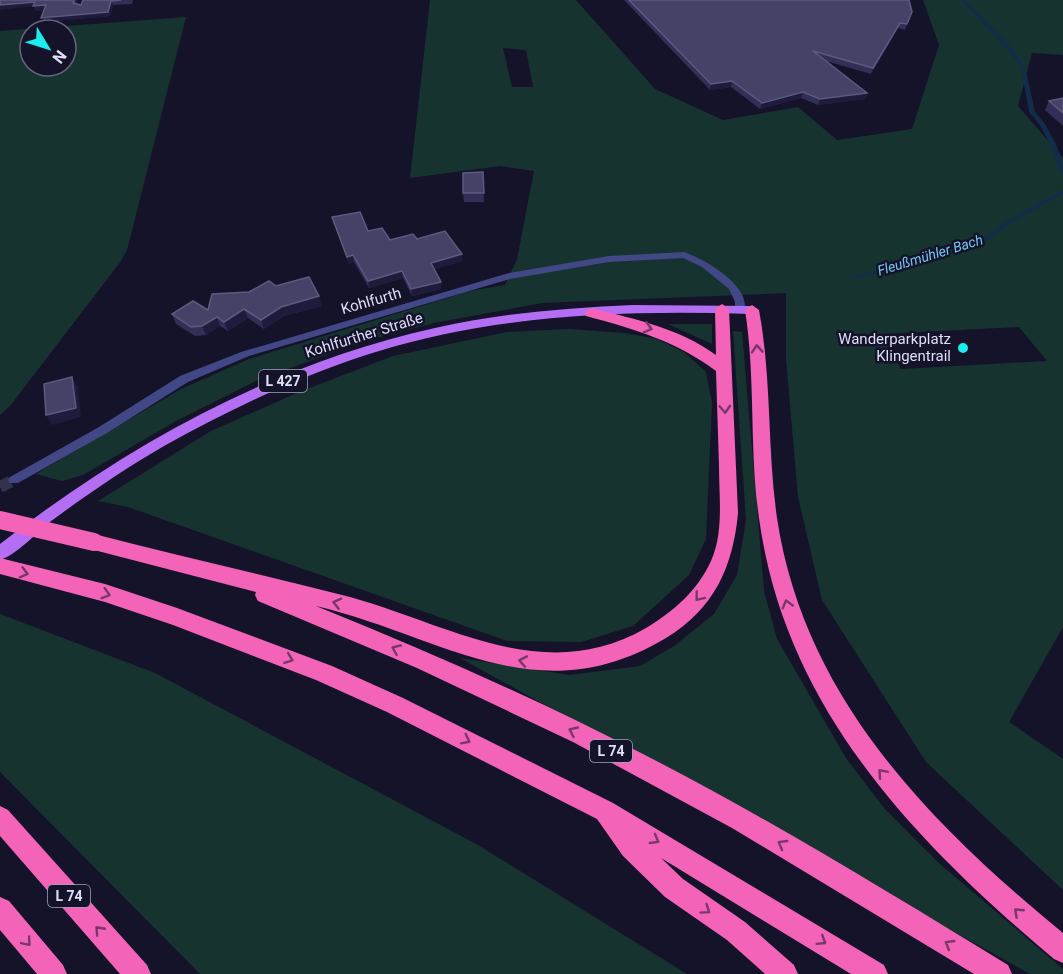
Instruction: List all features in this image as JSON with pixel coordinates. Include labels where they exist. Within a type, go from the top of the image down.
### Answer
[{"type":"highway","points":[[738,309],[760,388],[768,518],[776,565],[789,612],[810,662],[841,717],[872,761],[915,810],[967,865],[1033,926],[1063,950]]},
{"type":"highway","name":"L 74","points":[[0,519],[367,610],[473,649],[525,661],[560,662],[587,659],[634,645],[661,630],[688,610],[701,596],[720,563],[729,513],[723,368],[738,309]]},
{"type":"highway","points":[[591,313],[681,339],[723,368]]},
{"type":"highway","points":[[0,566],[105,593],[177,617],[324,673],[405,710],[605,811],[875,974]]},
{"type":"highway","name":"L 74","points":[[202,570],[353,630],[582,735],[706,801],[831,872],[999,974]]},
{"type":"highway","points":[[605,811],[633,847],[674,888],[736,931],[785,974]]},
{"type":"highway","name":"L 74","points":[[0,818],[138,974]]},
{"type":"highway","points":[[0,910],[54,974]]},
{"type":"main road","name":"Kohlfurther Straße","points":[[0,553],[55,511],[133,458],[267,388],[364,351],[435,332],[501,321],[591,313],[738,309]]},
{"type":"street","name":"Kohlfurth","points":[[14,480],[103,430],[184,379],[204,370],[245,354],[509,276],[609,259],[684,255],[705,265],[733,287],[740,302],[738,309]]},
{"type":"green space","points":[[430,0],[576,0],[655,89],[723,120],[798,107],[837,140],[912,129],[939,45],[923,0],[1063,0],[1063,55],[1032,53],[1018,106],[1063,158],[1063,627],[1009,722],[1063,759],[1063,890],[926,762],[822,600],[798,497],[786,359],[786,293],[542,303],[434,323],[361,342],[258,380],[176,421],[83,475],[62,481],[36,474],[181,389],[249,359],[470,291],[505,285],[517,259],[534,171],[500,166],[410,178]],"holes":[[[503,48],[526,50],[533,87],[512,87]],[[1019,327],[1047,361],[901,369],[882,334]]]},
{"type":"green space","points":[[186,17],[127,250],[121,261],[10,406],[0,415],[0,31],[18,30],[18,78],[78,78],[78,25]]},
{"type":"green space","points":[[668,324],[712,324],[712,344]]},
{"type":"green space","points":[[570,329],[624,333],[657,339],[684,352],[706,372],[712,403],[706,539],[689,575],[633,626],[581,642],[507,641],[128,507],[98,501],[211,431],[299,392],[393,356],[507,332]]},
{"type":"green space","points":[[733,331],[742,332],[764,591],[777,639],[846,758],[884,808],[940,864],[1063,969],[1063,974],[1030,974],[460,658],[570,675],[640,666],[674,646],[714,614],[737,575],[746,520]]},
{"type":"green space","points":[[0,614],[155,673],[478,845],[687,974],[200,974],[0,772]]},
{"type":"building","points":[[0,0],[74,0],[73,3],[81,5],[83,0],[121,0],[111,1],[108,12],[41,18],[46,5],[33,6],[35,2],[0,5]]},
{"type":"building","points":[[629,0],[909,0],[912,12],[907,24],[900,23],[873,68],[813,51],[867,93],[820,99],[803,92],[762,103],[732,81],[711,84]]},
{"type":"building","points":[[1063,98],[1063,113],[1049,101]]},
{"type":"building","points":[[483,172],[484,193],[463,193],[463,173]]},
{"type":"building","points":[[360,212],[368,231],[382,228],[390,240],[413,234],[417,239],[445,231],[462,254],[431,263],[441,282],[411,289],[402,271],[368,281],[353,255],[347,257],[332,217]]},
{"type":"building","points":[[309,277],[319,296],[281,307],[261,320],[244,309],[224,322],[217,317],[202,326],[191,327],[172,314],[193,301],[208,310],[212,294],[249,292],[269,281],[276,286]]},
{"type":"building","points":[[72,377],[76,408],[46,415],[44,384]]},
{"type":"waterway","name":"Fleußmühler Bach","points":[[963,0],[1009,48],[1023,67],[1032,112],[1053,144],[1063,172]]},
{"type":"waterway","name":"Fleußmühler Bach","points":[[857,277],[979,243],[1017,217],[1063,192]]},
{"type":"tunnel","points":[[0,487],[14,480]]},
{"type":"place","name":"Wanderparkplatz Klingentrail","points":[[963,348]]}]
